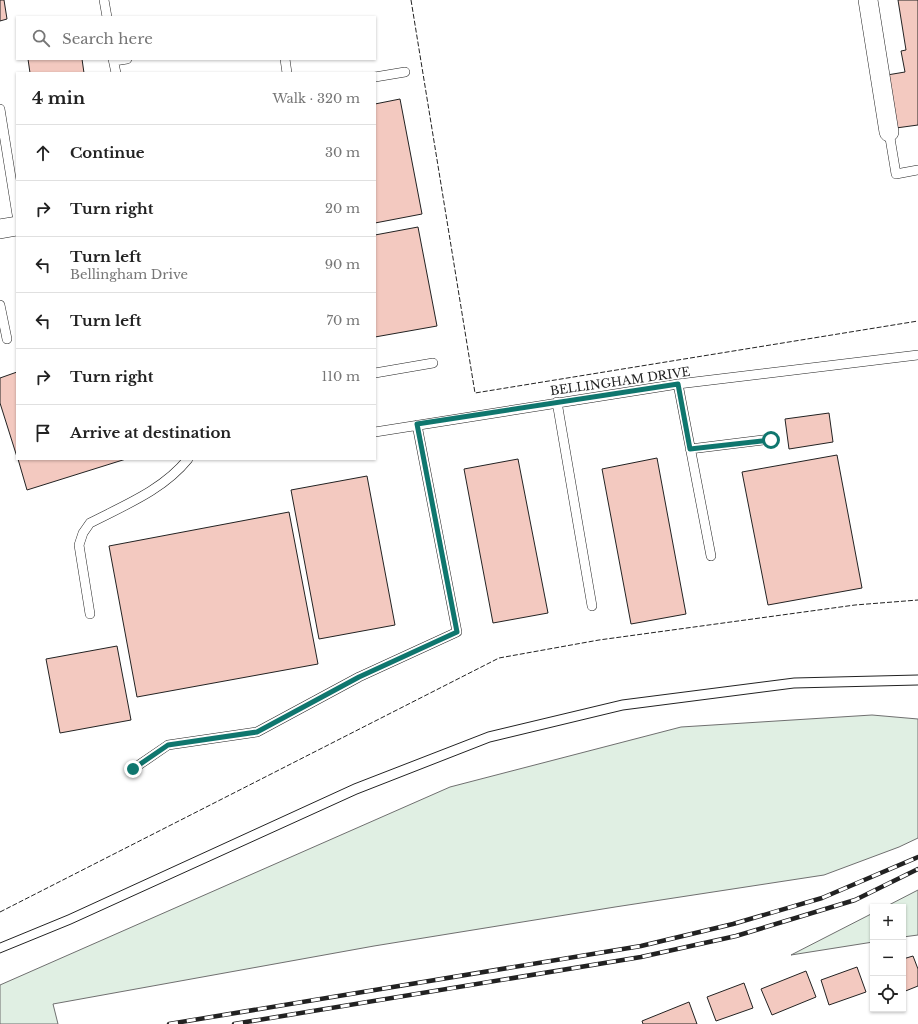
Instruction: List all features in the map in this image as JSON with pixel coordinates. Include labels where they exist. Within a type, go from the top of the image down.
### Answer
[{"type":"street","points":[[868,0],[889,132]]},
{"type":"street","points":[[0,229],[16,226]]},
{"type":"lane","points":[[104,0],[107,16]]},
{"type":"lane","points":[[113,60],[116,72]]},
{"type":"lane","points":[[285,60],[288,72]]},
{"type":"lane","points":[[376,77],[405,72]]},
{"type":"lane","points":[[0,109],[16,210]]},
{"type":"lane","points":[[889,132],[896,174],[918,170]]},
{"type":"lane","points":[[0,305],[7,339]]},
{"type":"lane","name":"BELLINGHAM DRIVE","points":[[376,432],[417,424],[678,384],[918,355]]},
{"type":"lane","points":[[376,373],[433,363]]},
{"type":"lane","points":[[678,384],[710,556]]},
{"type":"lane","points":[[557,402],[592,606]]},
{"type":"lane","points":[[133,769],[168,745],[257,732],[359,677],[457,632],[417,424]]},
{"type":"lane","points":[[690,449],[771,440]]},
{"type":"lane","points":[[90,614],[79,545],[83,533],[90,523],[153,490],[168,480],[187,460]]},
{"type":"green space","points":[[872,715],[918,719],[918,838],[899,847],[824,875],[374,946],[53,1004],[58,1024],[0,1024],[0,985],[450,787],[681,727]]},
{"type":"green space","points":[[918,890],[918,935],[906,937],[906,904],[891,904]]},
{"type":"green space","points":[[870,915],[870,942],[791,955]]},
{"type":"building","points":[[0,0],[4,0],[7,19],[0,21]]},
{"type":"building","points":[[898,0],[918,0],[918,125],[896,128],[887,75],[905,72],[901,51],[906,50]]},
{"type":"building","points":[[28,60],[82,60],[84,72],[30,72]]},
{"type":"building","points":[[400,99],[422,214],[376,223],[376,104]]},
{"type":"building","points":[[418,227],[437,326],[376,337],[376,235]]},
{"type":"building","points":[[16,372],[16,454],[0,403],[0,378]]},
{"type":"building","points":[[829,413],[833,442],[789,449],[785,419]]},
{"type":"building","points":[[837,455],[862,588],[768,605],[742,472]]},
{"type":"building","points":[[657,458],[686,614],[631,624],[602,469]]},
{"type":"building","points":[[518,459],[548,613],[493,623],[464,469]]},
{"type":"building","points":[[18,460],[123,460],[27,490]]},
{"type":"building","points":[[367,476],[395,625],[319,639],[291,490]]},
{"type":"building","points":[[289,512],[318,664],[137,697],[109,546]]},
{"type":"building","points":[[117,646],[131,720],[60,733],[46,659]]},
{"type":"building","points":[[913,956],[918,969],[918,986],[906,991],[906,976],[906,958]]},
{"type":"building","points":[[857,967],[866,992],[829,1005],[821,980]]},
{"type":"building","points":[[806,971],[816,997],[772,1015],[761,989]]},
{"type":"building","points":[[744,983],[753,1008],[716,1021],[707,997]]},
{"type":"building","points":[[689,1002],[697,1024],[643,1024],[642,1021]]},
{"type":"tram line","points":[[0,943],[68,915],[354,784],[488,732],[622,700],[794,678],[918,675]]},
{"type":"tram line","points":[[0,953],[71,924],[357,794],[490,742],[623,710],[794,688],[918,685]]},
{"type":"railway","points":[[169,1024],[641,946],[733,924],[822,898],[918,857]]},
{"type":"railway","points":[[234,1024],[641,957],[736,936],[855,900],[918,869]]},
{"type":"fence","points":[[411,0],[475,393],[918,321]]},
{"type":"fence","points":[[0,912],[499,658],[599,640],[855,605],[918,600]]},
{"type":"route","points":[[133,769],[168,745],[257,732],[359,677],[457,632],[417,424],[678,384],[690,449],[771,440]]}]
